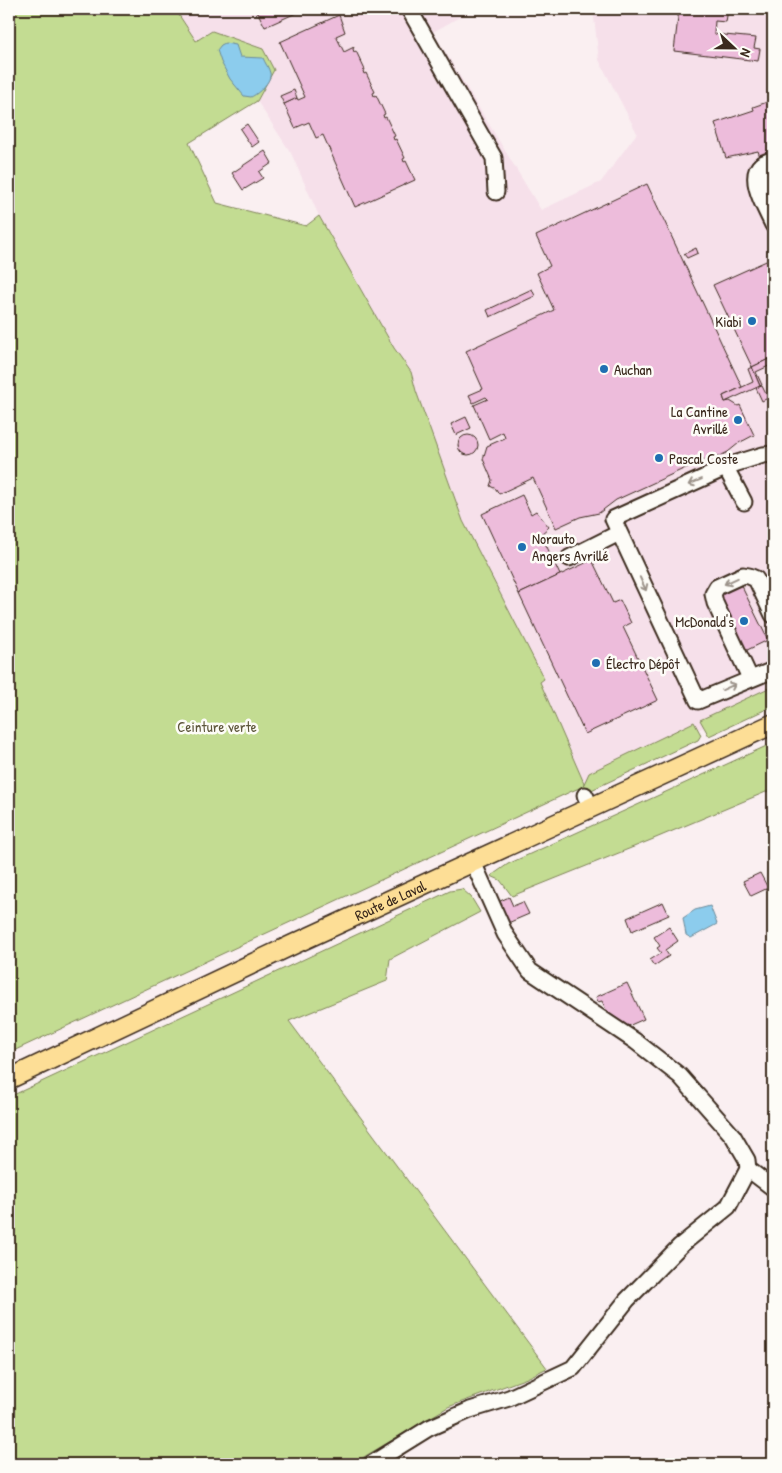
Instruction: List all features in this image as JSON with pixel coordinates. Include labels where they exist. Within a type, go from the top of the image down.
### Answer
[{"type":"main road","name":"Route de Laval","points":[[9,1079],[473,862],[588,801],[773,724]]},
{"type":"street","points":[[409,9],[494,158],[496,192]]},
{"type":"street","points":[[773,189],[769,164],[757,171],[755,179],[756,186],[773,226]]},
{"type":"street","points":[[773,454],[726,468],[613,519],[698,701],[773,670]]},
{"type":"street","points":[[726,468],[744,502]]},
{"type":"street","points":[[570,558],[619,532]]},
{"type":"street","points":[[750,678],[715,603],[713,594],[717,587],[743,575],[749,576],[756,579],[773,615]]},
{"type":"street","points":[[370,1464],[429,1428],[470,1410],[508,1398],[573,1368],[627,1300],[680,1246],[728,1207],[748,1169],[748,1160],[733,1136],[680,1076],[636,1042],[530,971],[505,934],[473,862]]},
{"type":"street","points":[[748,1169],[773,1188]]},
{"type":"shaded area","points":[[175,9],[474,9],[433,32],[541,210],[601,182],[637,133],[599,60],[593,9],[773,9],[773,695],[584,783],[540,681],[544,679],[463,521],[416,391],[411,372],[394,348],[319,216],[291,153],[257,101],[274,70],[262,49],[212,31],[196,41]]},
{"type":"green space","name":"Ceinture verte","points":[[9,9],[175,9],[196,41],[212,31],[263,49],[274,70],[257,101],[189,143],[217,203],[306,226],[319,216],[394,348],[411,372],[416,391],[463,521],[544,679],[540,682],[584,783],[583,786],[589,773],[694,722],[701,735],[698,740],[585,793],[582,787],[572,791],[9,1053]]},
{"type":"green space","points":[[773,686],[773,706],[709,736],[700,720]]},
{"type":"green space","points":[[773,743],[773,789],[512,896],[500,880],[491,876],[508,864]]},
{"type":"green space","points":[[462,889],[471,897],[480,912],[390,959],[387,981],[289,1021],[547,1368],[527,1378],[448,1407],[352,1464],[9,1464],[9,1097],[450,891]]},
{"type":"water","points":[[225,43],[236,45],[240,57],[263,58],[268,67],[270,73],[269,80],[261,90],[251,97],[244,96],[230,79],[221,62],[217,50]]},
{"type":"water","points":[[710,906],[717,924],[691,938],[686,935],[683,918],[695,910]]},
{"type":"building","points":[[256,9],[305,9],[265,27]]},
{"type":"building","points":[[679,9],[728,9],[726,22],[715,21],[714,34],[756,38],[754,48],[760,49],[758,61],[674,51]]},
{"type":"building","points":[[339,15],[345,32],[336,36],[344,52],[354,47],[354,52],[356,51],[365,70],[363,71],[364,74],[366,73],[375,92],[373,93],[374,96],[376,95],[385,114],[383,115],[384,118],[386,117],[395,136],[393,137],[394,140],[396,139],[405,158],[403,159],[404,162],[406,161],[415,180],[355,207],[323,135],[316,138],[309,122],[295,128],[284,104],[297,98],[298,100],[305,97],[280,42]]},
{"type":"building","points":[[294,90],[297,98],[284,104],[280,96]]},
{"type":"building","points":[[773,100],[773,152],[760,157],[758,151],[726,158],[715,123],[754,110],[753,107]]},
{"type":"building","points":[[247,124],[259,142],[252,147],[240,129]]},
{"type":"building","points":[[265,151],[272,163],[259,172],[263,178],[243,190],[232,173]]},
{"type":"building","name":"Auchan","points":[[647,184],[742,387],[723,396],[725,402],[730,401],[738,406],[740,405],[754,435],[718,457],[703,460],[616,500],[599,513],[580,517],[556,528],[533,478],[499,494],[496,489],[490,486],[492,480],[483,459],[487,446],[505,438],[503,432],[489,439],[474,405],[488,399],[486,397],[473,403],[469,395],[483,389],[466,351],[554,310],[537,273],[550,266],[536,236]]},
{"type":"building","points":[[696,248],[698,253],[687,258],[684,254]]},
{"type":"building","name":"Kiabi","points":[[773,258],[773,357],[752,367],[713,285]]},
{"type":"building","points":[[532,289],[535,296],[490,317],[487,310]]},
{"type":"building","points":[[773,357],[773,364],[756,372],[762,385],[760,386],[752,367]]},
{"type":"building","points":[[752,367],[760,386],[725,402],[723,396],[753,382],[748,369]]},
{"type":"building","points":[[762,386],[768,398],[762,401],[756,388]]},
{"type":"building","points":[[466,417],[471,428],[456,435],[451,424]]},
{"type":"building","points":[[468,435],[475,438],[478,445],[475,452],[468,455],[461,452],[458,445],[461,438]]},
{"type":"building","name":"Norauto Angers Avrillé","points":[[522,495],[531,514],[536,511],[549,527],[541,534],[560,575],[519,594],[482,514]]},
{"type":"building","name":"Électro Dépôt","points":[[592,560],[613,603],[620,600],[631,623],[623,627],[658,700],[585,734],[519,594]]},
{"type":"building","name":"McDonald's","points":[[740,583],[768,640],[743,652],[717,594]]},
{"type":"building","points":[[760,873],[768,888],[751,896],[743,881]]},
{"type":"building","points":[[509,897],[513,906],[523,902],[529,914],[508,923],[498,902]]},
{"type":"building","points":[[663,902],[669,915],[632,931],[627,918]]},
{"type":"building","points":[[669,927],[678,941],[665,950],[669,956],[654,966],[650,960],[661,953],[657,948],[660,946],[654,937]]},
{"type":"building","points":[[627,983],[644,1019],[626,1027],[610,1018],[602,1001],[598,1002],[596,997]]},
{"type":"place","name":"Kiabi","points":[[752,321]]},
{"type":"place","name":"Auchan","points":[[604,369]]},
{"type":"place","name":"La Cantine Avrillé","points":[[738,420]]},
{"type":"place","name":"Pascal Coste","points":[[659,458]]},
{"type":"place","name":"Norauto Angers Avrillé","points":[[522,547]]},
{"type":"place","name":"McDonald's","points":[[744,621]]},
{"type":"place","name":"Électro Dépôt","points":[[596,663]]}]
